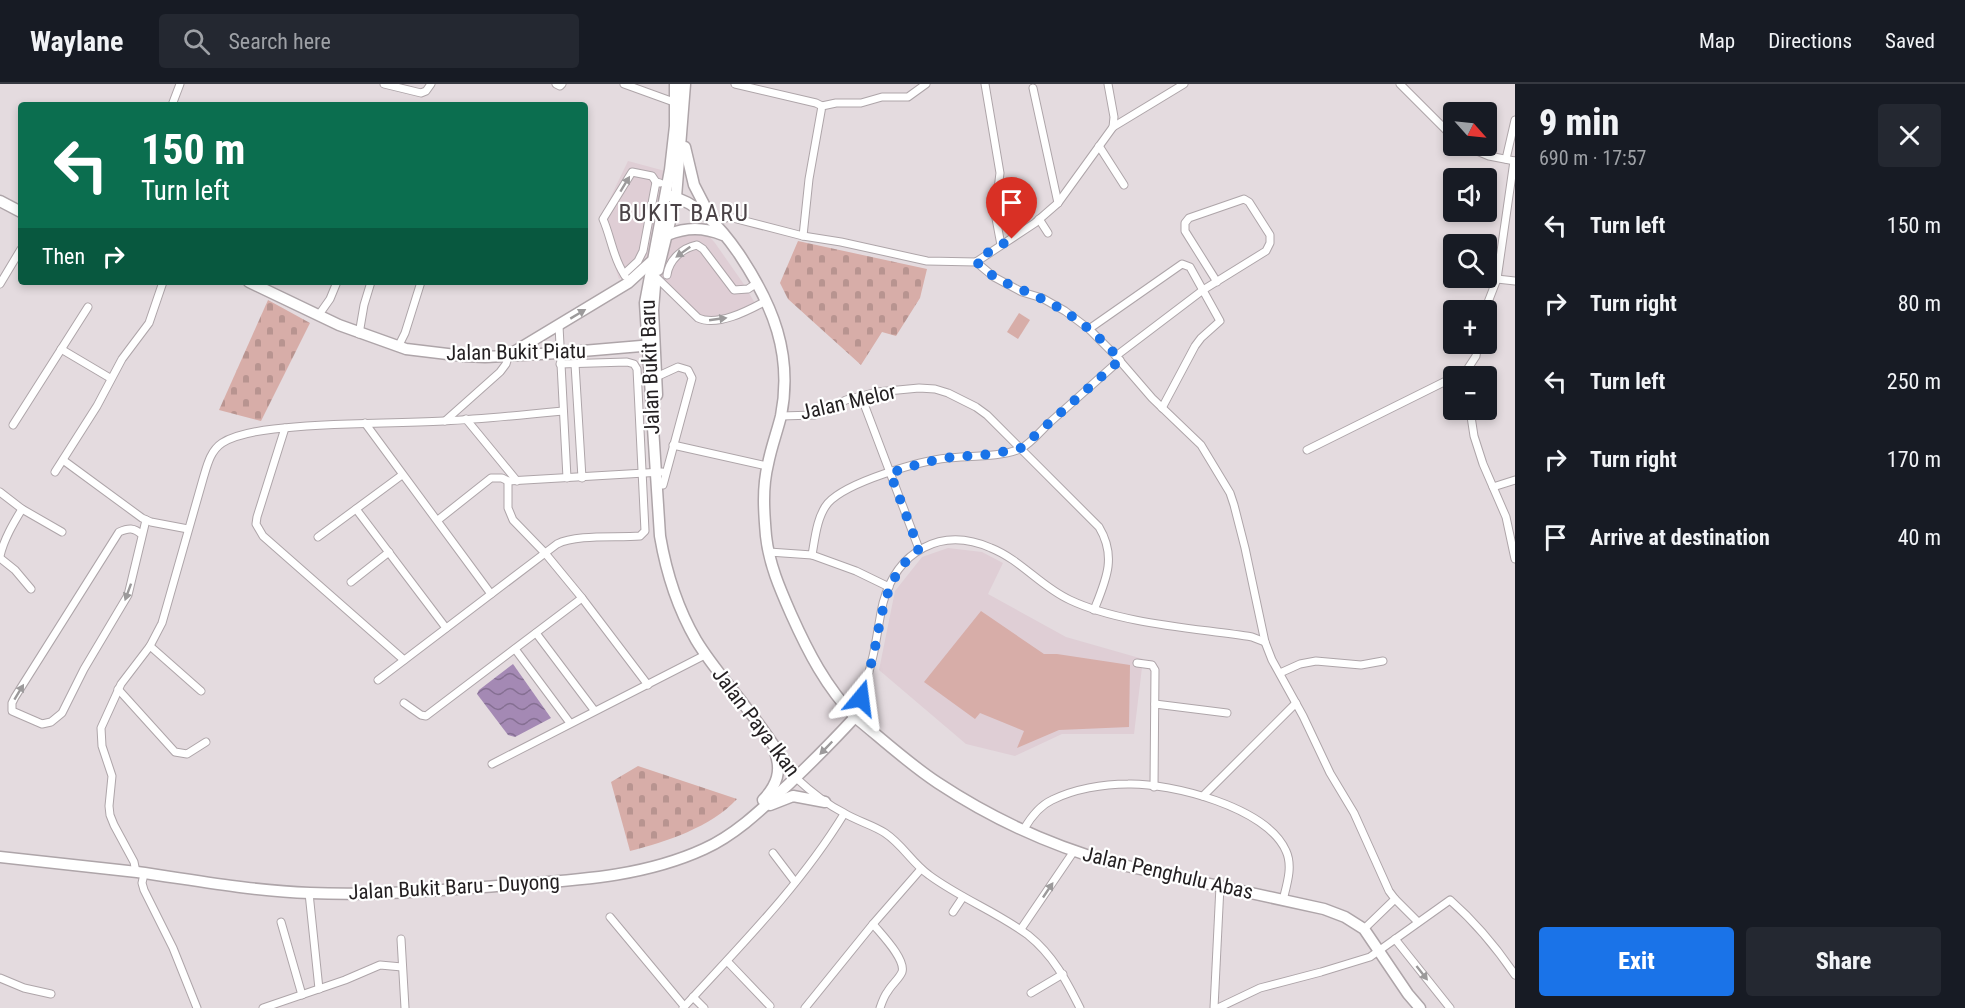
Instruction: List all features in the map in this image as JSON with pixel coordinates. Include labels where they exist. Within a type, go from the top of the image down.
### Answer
[{"type":"main road","name":"Jalan Bukit Baru","points":[[659,473],[645,303],[683,122],[675,84]]},
{"type":"main road","name":"Jalan Bukit Baru","points":[[650,346],[653,310],[667,235],[675,126],[685,84]]},
{"type":"main road","points":[[683,122],[686,157],[691,177],[699,197],[714,222]]},
{"type":"main road","name":"Jalan Penghulu Abas","points":[[670,192],[714,222],[726,237],[757,283],[777,326],[783,352],[784,392],[781,416],[767,466],[763,499],[766,539],[776,581],[806,647],[827,683],[855,717],[937,782],[984,811],[1074,851],[1113,863],[1335,913],[1364,929],[1420,1008]]},
{"type":"main road","points":[[0,201],[18,210]]},
{"type":"main road","points":[[667,235],[684,229],[701,229],[726,237]]},
{"type":"main road","points":[[509,354],[559,326],[626,279],[649,266],[653,258]]},
{"type":"main road","name":"Jalan Bukit Piatu","points":[[255,285],[359,334],[398,347],[464,356],[485,357],[509,354],[560,359],[650,346]]},
{"type":"main road","name":"Jalan Paya Ikan","points":[[659,473],[663,485],[666,534],[676,593]]},
{"type":"main road","name":"Jalan Paya Ikan","points":[[659,473],[660,536],[664,558],[685,618],[705,655],[795,777]]},
{"type":"main road","name":"Jalan Bukit Baru - Duyong","points":[[0,857],[309,893],[387,893],[589,879],[663,864],[704,849],[731,833],[762,809],[814,761],[855,717]]},
{"type":"main road","points":[[731,833],[772,790],[776,782],[778,766],[772,743]]},
{"type":"main road","points":[[762,809],[793,796],[825,802]]},
{"type":"street","points":[[173,102],[180,84]]},
{"type":"street","points":[[384,84],[421,93],[426,91],[431,84]]},
{"type":"street","points":[[556,84],[560,86],[562,84]]},
{"type":"street","points":[[624,84],[680,102]]},
{"type":"street","points":[[735,84],[819,104],[861,103],[882,97],[908,97],[926,84]]},
{"type":"street","points":[[986,84],[1000,173],[995,213],[1001,245]]},
{"type":"street","points":[[1108,84],[1114,117],[1113,127]]},
{"type":"street","points":[[714,222],[729,217],[803,236],[927,261],[976,262],[1039,219],[1058,203],[1113,127],[1184,84]]},
{"type":"street","points":[[1400,84],[1443,127]]},
{"type":"street","points":[[1034,88],[1058,203]]},
{"type":"street","points":[[803,236],[819,104]]},
{"type":"street","points":[[1515,120],[1497,279],[1515,281]]},
{"type":"street","points":[[1099,146],[1124,185]]},
{"type":"street","points":[[1489,156],[1512,160]]},
{"type":"street","points":[[656,182],[643,251],[626,279],[617,264],[603,219],[632,172],[652,177],[670,192]]},
{"type":"street","points":[[812,555],[822,513],[829,503],[841,493],[865,481],[919,464],[944,458],[993,454],[1021,448],[1118,358],[1203,290],[1217,282],[1266,251],[1270,243],[1270,235],[1249,202],[1244,199],[1189,218],[1185,223],[1185,231],[1217,282]]},
{"type":"street","points":[[1039,219],[1047,233]]},
{"type":"street","points":[[757,283],[748,289],[734,291],[703,249],[697,245],[688,247],[671,261],[661,276],[698,318],[704,320],[734,316],[766,301]]},
{"type":"street","points":[[0,284],[18,254]]},
{"type":"street","points":[[976,262],[994,278],[1050,303],[1089,329],[1118,358],[1152,398],[1201,445],[1230,493],[1245,548],[1265,642],[1330,773],[1354,813],[1389,891],[1418,922]]},
{"type":"street","points":[[1089,329],[1182,264],[1190,267],[1220,321],[1201,338],[1162,408]]},
{"type":"street","points":[[55,472],[97,406],[110,378],[149,323],[162,285]]},
{"type":"street","points":[[318,316],[330,299],[336,285]]},
{"type":"street","points":[[359,334],[370,285]]},
{"type":"street","points":[[398,347],[405,333],[420,285]]},
{"type":"street","points":[[13,425],[88,308]]},
{"type":"street","points":[[559,326],[567,478]]},
{"type":"street","points":[[61,349],[110,378]]},
{"type":"street","points":[[445,421],[500,372],[509,354]]},
{"type":"street","points":[[378,680],[564,540],[617,538],[643,534],[646,528],[637,369],[634,364],[627,362],[575,364],[560,359]]},
{"type":"street","points":[[575,364],[582,478]]},
{"type":"street","points":[[652,378],[678,367],[688,370],[691,374],[692,384],[663,485]]},
{"type":"street","points":[[1307,450],[1443,382]]},
{"type":"street","name":"Jalan Melor","points":[[781,416],[815,415],[846,400],[877,392],[909,388],[935,389],[976,407],[1021,448],[1099,527],[1105,537],[1109,566],[1094,610]]},
{"type":"street","points":[[861,396],[919,549]]},
{"type":"street","points":[[197,1008],[173,948],[144,890],[140,873],[110,815],[112,776],[100,737],[104,720],[118,689],[150,646],[162,623],[188,529],[210,459],[216,447],[225,441],[242,436],[285,428],[445,421],[563,411]]},
{"type":"street","points":[[466,419],[517,481]]},
{"type":"street","points":[[1472,420],[1474,436],[1506,517],[1515,559]]},
{"type":"street","points":[[365,423],[491,594]]},
{"type":"street","points":[[285,428],[257,517],[258,530],[404,660]]},
{"type":"street","points":[[673,446],[767,466]]},
{"type":"street","points":[[63,460],[146,520],[188,529]]},
{"type":"street","points":[[438,520],[491,478],[502,478],[508,482],[659,473]]},
{"type":"street","points":[[318,537],[402,475]]},
{"type":"street","points":[[1493,487],[1515,480]]},
{"type":"street","points":[[508,482],[510,514],[582,598],[648,685]]},
{"type":"street","points":[[0,492],[22,509],[62,532]]},
{"type":"street","points":[[22,509],[10,529],[0,557],[31,589]]},
{"type":"street","points":[[356,509],[446,628]]},
{"type":"street","points":[[137,515],[119,532],[15,697],[11,707],[12,711],[42,724],[51,722],[62,713],[84,669],[128,595],[146,520]]},
{"type":"street","points":[[119,532],[127,528],[142,535]]},
{"type":"street","points":[[855,717],[889,587],[908,558],[919,549],[946,540],[981,544],[1016,562],[1053,591],[1094,610],[1117,616],[1252,637],[1265,642]]},
{"type":"street","points":[[351,582],[389,552]]},
{"type":"street","points":[[769,552],[812,555],[856,571],[889,587]]},
{"type":"street","points":[[404,703],[426,716],[582,598]]},
{"type":"street","points":[[536,633],[594,710]]},
{"type":"street","points":[[150,646],[201,691]]},
{"type":"street","points":[[515,649],[570,723]]},
{"type":"street","points":[[492,764],[705,655]]},
{"type":"street","points":[[1280,674],[1300,664],[1316,661],[1361,665],[1383,661]]},
{"type":"street","points":[[1137,663],[1152,665],[1155,670],[1154,787]]},
{"type":"street","points":[[118,689],[175,752],[187,754],[206,741]]},
{"type":"street","points":[[1203,796],[1296,703]]},
{"type":"street","points":[[1155,704],[1227,712]]},
{"type":"street","name":"Jalan Paya Ikan","points":[[795,777],[825,802],[894,840],[921,869],[963,897],[1021,929],[1044,949],[1063,974],[1080,1008]]},
{"type":"street","points":[[1024,829],[1039,808],[1050,801],[1068,794],[1107,785],[1128,784],[1203,796],[1241,811],[1262,823],[1282,843],[1289,867],[1283,900]]},
{"type":"street","points":[[610,917],[684,1007],[757,928],[823,847],[844,814]]},
{"type":"street","points":[[1021,929],[1074,851]]},
{"type":"street","points":[[773,853],[795,882]]},
{"type":"street","points":[[805,1008],[921,869]]},
{"type":"street","points":[[1220,886],[1216,1008],[1260,988],[1370,957],[1450,900],[1470,918],[1515,975]]},
{"type":"street","points":[[309,893],[320,988]]},
{"type":"street","points":[[952,912],[963,897]]},
{"type":"street","points":[[1364,929],[1395,899]]},
{"type":"street","points":[[281,922],[302,994]]},
{"type":"street","points":[[873,924],[893,948],[902,967],[902,973],[887,992],[880,1008]]},
{"type":"street","points":[[401,939],[405,1008]]},
{"type":"street","points":[[1395,939],[1450,1008]]},
{"type":"street","points":[[727,961],[770,1006]]},
{"type":"street","points":[[263,1008],[380,965],[402,967]]},
{"type":"street","points":[[1031,993],[1063,974]]},
{"type":"street","points":[[0,978],[24,988],[51,994]]},
{"type":"street","points":[[693,997],[704,1008]]},
{"type":"shaded area","points":[[628,161],[665,171],[655,219],[675,231],[701,227],[743,283],[759,310],[736,320],[698,323],[639,266],[619,279],[600,219]]},
{"type":"shaded area","points":[[948,548],[982,552],[1003,563],[988,594],[1066,637],[1143,659],[1134,734],[1062,734],[1015,756],[966,744],[879,670],[895,591],[922,557]]},
{"type":"green space","points":[[798,241],[927,269],[920,298],[896,336],[882,332],[861,365],[788,299],[780,283]]},
{"type":"green space","points":[[268,300],[310,323],[261,421],[219,410]]},
{"type":"green space","points":[[1019,313],[1030,320],[1018,339],[1007,332]]},
{"type":"green space","points":[[981,611],[1044,654],[1130,665],[1129,727],[1059,730],[1017,748],[1024,731],[980,713],[975,719],[924,682]]},
{"type":"green space","points":[[638,766],[737,799],[714,818],[687,832],[630,851],[611,782]]},
{"type":"water","points":[[513,664],[551,718],[515,737],[508,735],[477,694]]},
{"type":"district","name":"BUKIT BARU","points":[[684,213]]},
{"type":"route","points":[[861,698],[889,587],[900,568],[919,549],[890,473],[944,458],[993,454],[1021,448],[1120,360],[1077,319],[1042,298],[1022,292],[994,278],[976,262],[1012,239]]}]
